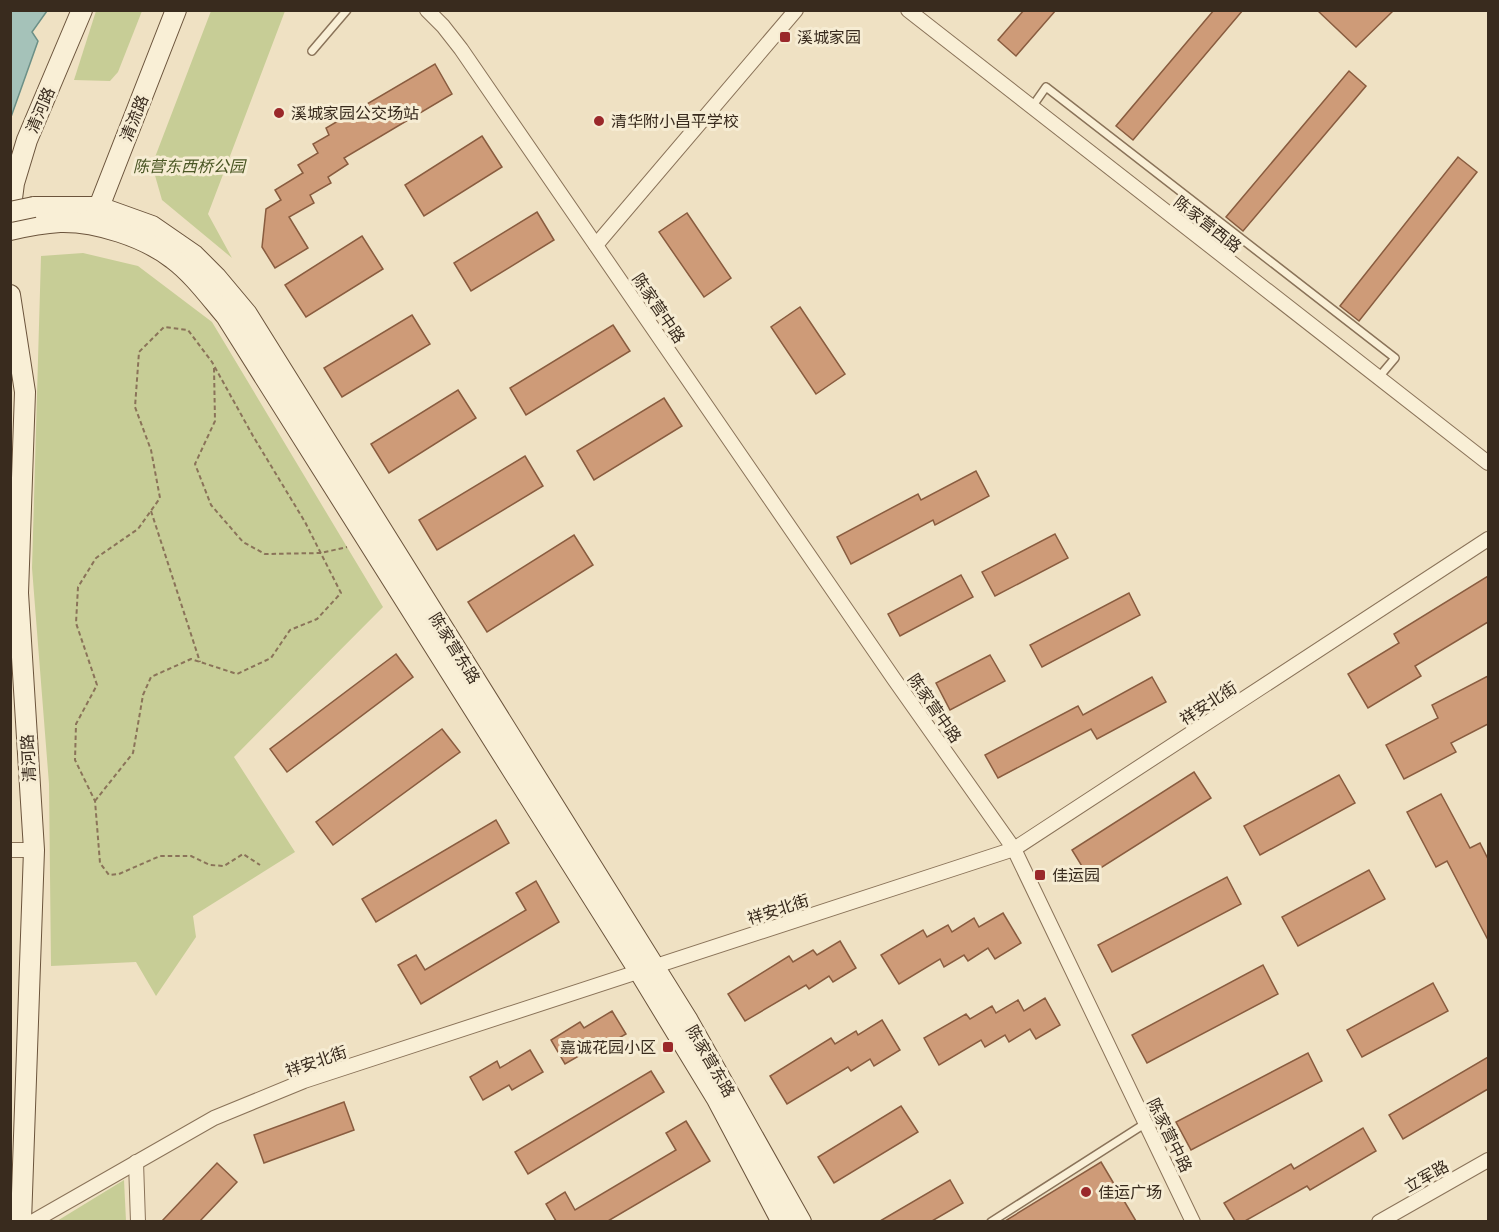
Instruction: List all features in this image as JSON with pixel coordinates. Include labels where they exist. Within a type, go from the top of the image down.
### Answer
[{"type":"street","name":"清河路","points":[[10,213],[14,183],[27,140],[82,10]]},
{"type":"street","name":"清流路","points":[[92,226],[176,10]]},
{"type":"street","name":"陈家营中路","points":[[427,10],[461,49],[894,679],[1014,849],[1193,1221]]},
{"type":"street","points":[[596,245],[796,10]]},
{"type":"street","name":"陈家营西路","points":[[908,10],[1488,463]]},
{"type":"street","name":"陈家营东路","points":[[10,230],[34,216],[99,207],[152,226],[194,255],[216,276],[247,314],[647,968],[782,1221]]},
{"type":"street","name":"陈家营东路","points":[[10,213],[92,226],[134,237],[155,246],[190,275],[226,316],[647,968],[722,1080],[801,1221]]},
{"type":"street","name":"清河路","points":[[10,295],[25,392],[18,593],[34,850],[21,1221]]},
{"type":"street","name":"祥安北街","points":[[32,1221],[214,1118],[304,1081],[1014,849],[1488,539]]},
{"type":"street","points":[[10,850],[34,850]]},
{"type":"street","name":"立军路","points":[[1379,1221],[1488,1160]]},
{"type":"street","points":[[136,1162],[138,1221]]},
{"type":"lane","points":[[312,51],[347,10]]},
{"type":"lane","points":[[1032,107],[1046,87],[1395,358],[1379,377]]},
{"type":"lane","points":[[991,1221],[1146,1124]]},
{"type":"path","points":[[95,801],[133,753],[143,695],[151,677],[191,659],[237,674],[271,658],[291,630],[317,619],[340,593],[305,522],[253,436],[214,365],[188,330],[164,327],[139,352],[135,407],[151,450],[160,498],[138,529],[96,558],[78,587],[76,623],[97,686],[76,724],[75,760],[95,801],[100,863],[109,875],[118,874],[160,856],[191,856],[210,865],[224,866],[243,854],[260,865]]},
{"type":"path","points":[[214,365],[216,421],[195,464],[211,505],[243,542],[265,554],[321,553],[347,547]]},
{"type":"path","points":[[151,511],[201,662]]},
{"type":"green space","points":[[96,11],[142,11],[118,72],[110,81],[74,80]]},
{"type":"green space","name":"陈营东西桥公园","points":[[211,11],[285,11],[208,214],[232,258],[162,200],[152,165]]},
{"type":"green space","points":[[83,253],[138,266],[212,322],[383,607],[234,757],[295,852],[193,916],[196,937],[156,996],[136,962],[51,966],[49,784],[32,568],[41,256]]},
{"type":"green space","points":[[124,1180],[126,1221],[57,1221]]},
{"type":"water","points":[[11,10],[47,11],[32,32],[38,41],[11,117]]},
{"type":"building","points":[[1024,10],[1056,10],[1016,56],[998,40]]},
{"type":"building","points":[[1214,10],[1243,10],[1133,140],[1116,126]]},
{"type":"building","points":[[1317,10],[1394,10],[1356,47]]},
{"type":"building","points":[[435,64],[452,94],[344,158],[348,164],[328,177],[331,183],[310,195],[314,203],[289,217],[308,248],[275,268],[262,247],[266,209],[281,200],[275,190],[303,173],[298,165],[318,153],[313,144],[329,135],[326,128]]},
{"type":"building","points":[[1349,71],[1366,86],[1243,231],[1226,217]]},
{"type":"building","points":[[482,136],[502,167],[424,216],[405,185]]},
{"type":"building","points":[[1458,157],[1477,172],[1359,321],[1340,306]]},
{"type":"building","points":[[537,212],[554,240],[471,291],[454,263]]},
{"type":"building","points":[[687,213],[731,278],[704,297],[659,232]]},
{"type":"building","points":[[362,236],[383,269],[306,317],[285,285]]},
{"type":"building","points":[[800,307],[845,374],[816,394],[771,327]]},
{"type":"building","points":[[412,315],[430,344],[342,397],[324,368]]},
{"type":"building","points":[[613,325],[630,351],[526,415],[510,388]]},
{"type":"building","points":[[458,390],[476,418],[389,473],[371,444]]},
{"type":"building","points":[[664,398],[682,426],[594,480],[577,451]]},
{"type":"building","points":[[525,456],[543,486],[437,550],[419,520]]},
{"type":"building","points":[[976,471],[989,496],[935,525],[933,520],[851,564],[837,537],[918,494],[921,500]]},
{"type":"building","points":[[1055,534],[1068,558],[995,596],[982,572]]},
{"type":"building","points":[[574,535],[593,565],[487,632],[468,602]]},
{"type":"building","points":[[961,575],[973,597],[900,636],[888,614]]},
{"type":"building","points":[[1488,576],[1488,622],[1415,666],[1421,676],[1368,708],[1348,674],[1399,643],[1394,634]]},
{"type":"building","points":[[1129,593],[1140,615],[1042,667],[1030,645]]},
{"type":"building","points":[[396,654],[413,677],[287,772],[270,749]]},
{"type":"building","points":[[990,655],[1005,681],[950,710],[936,683]]},
{"type":"building","points":[[1488,676],[1488,724],[1451,743],[1456,752],[1404,779],[1386,745],[1438,718],[1432,705]]},
{"type":"building","points":[[1152,677],[1166,702],[1097,739],[1091,729],[998,778],[985,755],[1078,706],[1083,715]]},
{"type":"building","points":[[442,729],[460,752],[333,845],[316,822]]},
{"type":"building","points":[[1194,772],[1211,798],[1088,876],[1072,850]]},
{"type":"building","points":[[1339,775],[1355,803],[1260,855],[1244,826]]},
{"type":"building","points":[[1441,794],[1470,848],[1480,843],[1488,859],[1488,940],[1447,861],[1436,867],[1407,812]]},
{"type":"building","points":[[496,820],[509,843],[376,922],[362,899]]},
{"type":"building","points":[[1369,870],[1385,899],[1298,946],[1282,917]]},
{"type":"building","points":[[1227,877],[1241,904],[1112,972],[1098,945]]},
{"type":"building","points":[[536,881],[559,922],[421,1004],[398,965],[416,955],[425,970],[526,910],[516,893]]},
{"type":"building","points":[[1003,913],[1021,943],[995,959],[988,948],[968,961],[964,955],[944,967],[940,959],[899,984],[881,955],[923,930],[927,937],[948,925],[952,932],[974,918],[979,927]]},
{"type":"building","points":[[840,941],[856,968],[833,982],[829,976],[809,989],[806,985],[745,1021],[728,994],[789,956],[793,962],[813,950],[817,955]]},
{"type":"building","points":[[1263,965],[1278,994],[1147,1063],[1132,1035]]},
{"type":"building","points":[[1433,983],[1448,1011],[1362,1057],[1347,1030]]},
{"type":"building","points":[[1045,998],[1060,1025],[1036,1039],[1030,1029],[1009,1042],[1005,1035],[985,1047],[981,1040],[939,1065],[924,1038],[966,1014],[970,1019],[992,1006],[996,1013],[1018,1000],[1024,1011]]},
{"type":"building","points":[[612,1011],[626,1034],[596,1051],[594,1047],[565,1064],[551,1040],[580,1022],[584,1028]]},
{"type":"building","points":[[882,1020],[900,1050],[874,1066],[870,1059],[851,1071],[848,1067],[787,1104],[770,1076],[831,1038],[835,1044],[856,1031],[858,1035]]},
{"type":"building","points":[[530,1050],[543,1072],[512,1090],[509,1085],[483,1100],[470,1077],[497,1061],[500,1068]]},
{"type":"building","points":[[1308,1053],[1322,1081],[1191,1150],[1176,1122]]},
{"type":"building","points":[[1488,1057],[1488,1089],[1403,1139],[1389,1115]]},
{"type":"building","points":[[651,1071],[664,1092],[528,1174],[515,1152]]},
{"type":"building","points":[[344,1102],[354,1130],[264,1163],[254,1135]]},
{"type":"building","points":[[901,1106],[918,1132],[834,1183],[818,1157]]},
{"type":"building","points":[[686,1121],[710,1161],[608,1221],[556,1221],[546,1204],[565,1192],[575,1210],[676,1150],[666,1133]]},
{"type":"building","points":[[1363,1128],[1376,1151],[1310,1190],[1307,1186],[1245,1221],[1235,1221],[1224,1203],[1291,1164],[1294,1169]]},
{"type":"building","name":"佳运广场","points":[[1101,1162],[1136,1221],[1005,1221]]},
{"type":"building","points":[[217,1163],[237,1182],[200,1221],[162,1221]]},
{"type":"building","points":[[950,1180],[963,1203],[932,1221],[880,1221]]},
{"type":"place","name":"溪城家园","points":[[785,37]]},
{"type":"place","name":"溪城家园公交场站","points":[[279,113]]},
{"type":"place","name":"清华附小昌平学校","points":[[599,121]]},
{"type":"place","name":"佳运园","points":[[1040,875]]},
{"type":"place","name":"嘉诚花园小区","points":[[668,1047]]},
{"type":"place","name":"佳运广场","points":[[1086,1192]]}]
